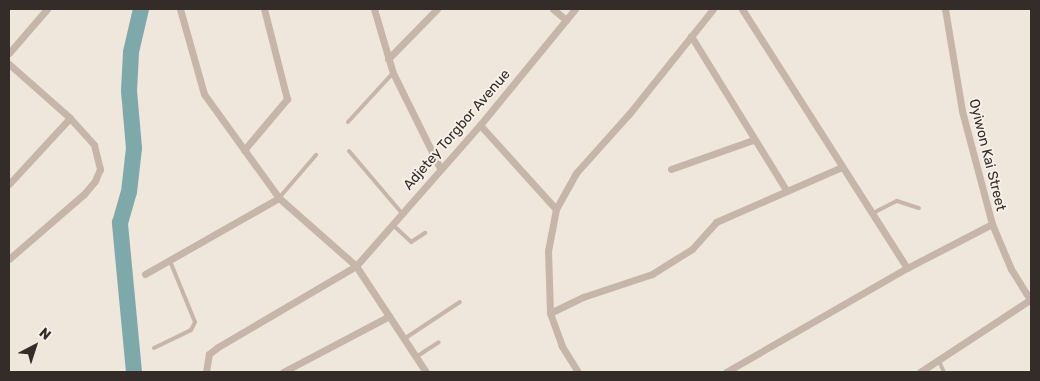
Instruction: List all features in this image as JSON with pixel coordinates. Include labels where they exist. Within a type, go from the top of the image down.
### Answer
[{"type":"street","points":[[9,53],[47,9]]},
{"type":"street","points":[[180,9],[204,94],[279,198],[356,266],[426,372]]},
{"type":"street","points":[[244,150],[287,99],[264,9]]},
{"type":"street","points":[[374,9],[393,73],[440,168]]},
{"type":"street","points":[[388,59],[437,9]]},
{"type":"street","points":[[553,9],[566,20]]},
{"type":"street","name":"Adjetey Torgbor Avenue","points":[[356,266],[391,223],[480,125],[575,9]]},
{"type":"street","points":[[578,372],[562,346],[550,313],[548,251],[556,209],[576,173],[629,114],[713,9]]},
{"type":"street","points":[[742,9],[907,268]]},
{"type":"street","name":"Oyiwon Kai Street","points":[[945,9],[962,110],[992,224],[1011,269],[1031,299]]},
{"type":"street","points":[[691,36],[753,140],[786,190]]},
{"type":"street","points":[[9,64],[70,118],[94,145],[98,153],[100,169],[95,181],[9,259]]},
{"type":"street","points":[[9,184],[70,118]]},
{"type":"street","points":[[480,125],[556,209]]},
{"type":"street","points":[[671,168],[753,140]]},
{"type":"street","points":[[550,313],[583,296],[610,290],[668,267],[692,249],[716,222],[842,167]]},
{"type":"street","points":[[145,274],[279,198]]},
{"type":"street","points":[[726,372],[907,268],[992,224]]},
{"type":"street","points":[[206,372],[209,354],[218,347],[356,266]]},
{"type":"street","points":[[920,372],[1031,299]]},
{"type":"street","points":[[283,372],[389,316]]},
{"type":"lane","points":[[348,122],[393,73]]},
{"type":"lane","points":[[349,151],[401,212]]},
{"type":"lane","points":[[279,198],[316,155]]},
{"type":"lane","points":[[872,213],[897,201],[920,208]]},
{"type":"lane","points":[[391,223],[412,242],[425,233]]},
{"type":"lane","points":[[154,348],[191,330],[195,322],[170,261]]},
{"type":"lane","points":[[404,339],[460,302]]},
{"type":"lane","points":[[416,357],[439,342]]},
{"type":"lane","points":[[939,360],[944,372]]},
{"type":"waterway","points":[[134,372],[120,223],[129,192],[134,148],[129,91],[131,52],[141,9]]}]
